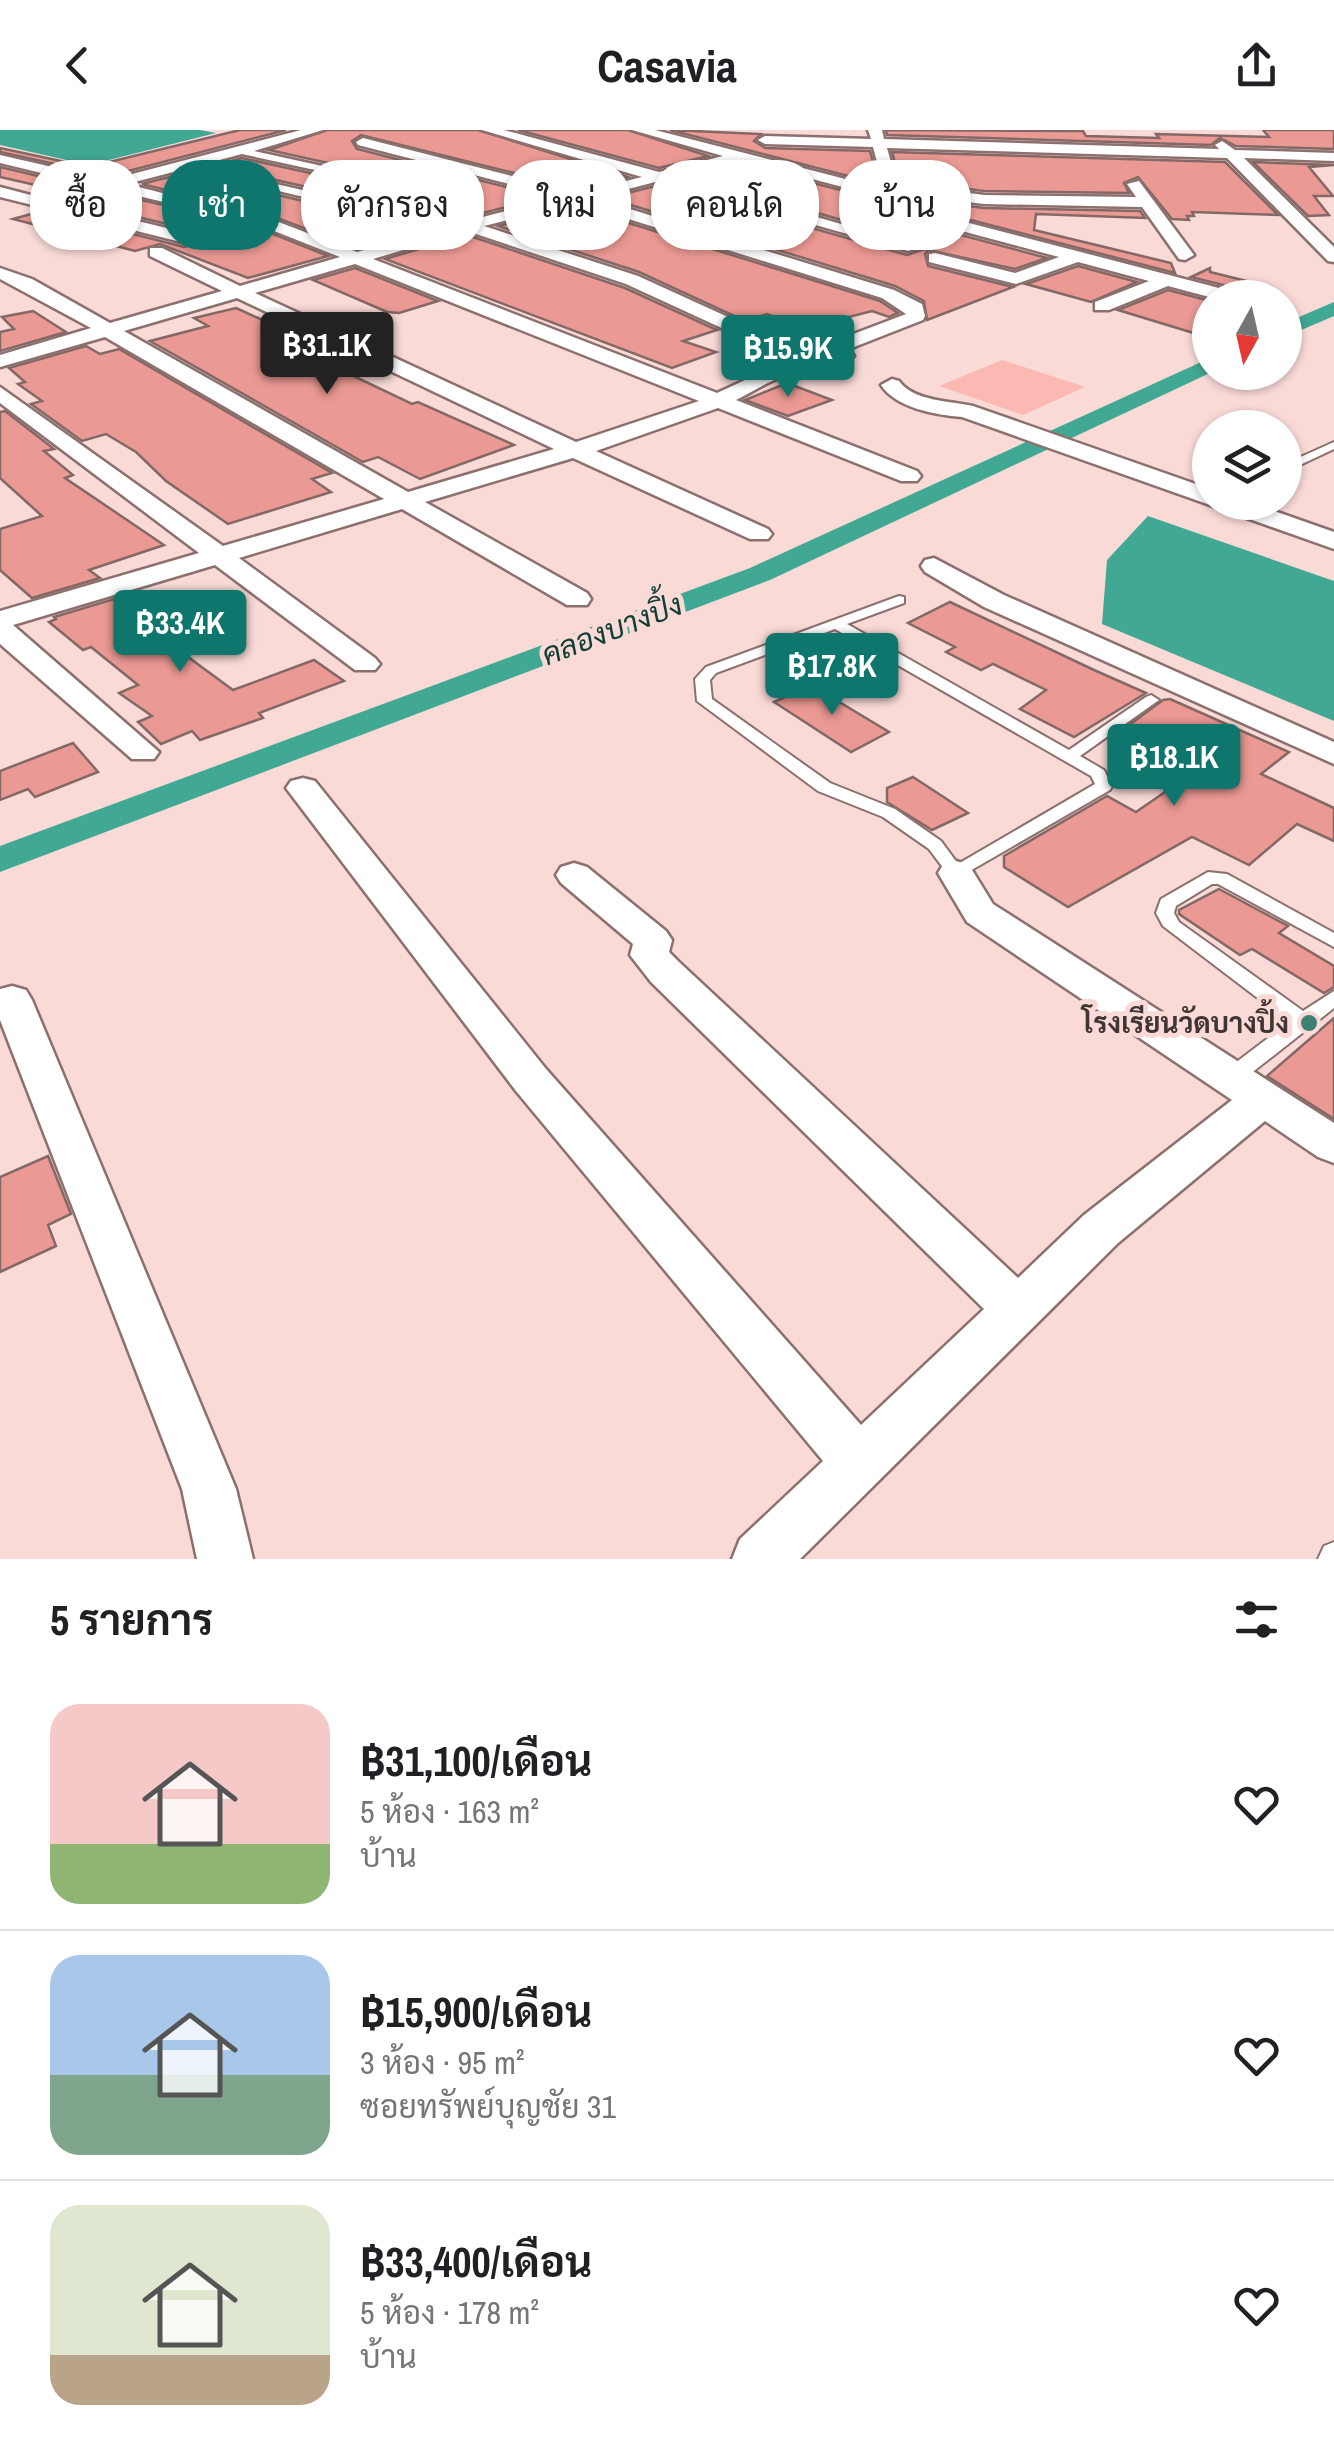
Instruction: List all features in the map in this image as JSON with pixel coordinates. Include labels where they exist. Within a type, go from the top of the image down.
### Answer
[{"type":"street","points":[[240,130],[282,139]]},
{"type":"street","points":[[489,130],[651,176]]},
{"type":"street","points":[[639,130],[906,205],[1004,237],[1192,287]]},
{"type":"street","points":[[984,130],[1002,164]]},
{"type":"street","points":[[1096,130],[1185,255]]},
{"type":"street","points":[[1208,130],[1334,257]]},
{"type":"street","points":[[201,160],[310,132],[331,138]]},
{"type":"street","points":[[877,136],[890,186],[935,195],[1146,202]]},
{"type":"street","points":[[766,140],[877,136],[993,146],[1334,157]]},
{"type":"street","points":[[363,142],[504,176]]},
{"type":"street","points":[[186,145],[225,154]]},
{"type":"street","points":[[249,154],[301,164]]},
{"type":"street","points":[[725,160],[736,157]]},
{"type":"street","points":[[0,160],[30,167]]},
{"type":"street","points":[[1004,237],[1027,229],[1022,198],[1012,181]]},
{"type":"street","points":[[0,192],[30,199]]},
{"type":"street","points":[[631,214],[888,294],[914,308],[916,316],[906,323],[835,356]]},
{"type":"street","points":[[281,228],[722,399],[908,476]]},
{"type":"street","points":[[484,229],[632,280],[783,356]]},
{"type":"street","points":[[0,360],[384,250]]},
{"type":"street","points":[[156,252],[386,364],[759,534]]},
{"type":"street","points":[[934,258],[1016,279],[1076,256]]},
{"type":"street","points":[[0,273],[110,331],[577,599]]},
{"type":"street","points":[[1102,306],[1167,280]]},
{"type":"street","points":[[0,620],[578,449],[722,399],[806,342],[897,393],[1002,423],[1192,491]]},
{"type":"street","points":[[0,393],[222,554],[365,664]]},
{"type":"street","points":[[1275,520],[1334,541]]},
{"type":"street","points":[[934,566],[994,601],[1334,754]]},
{"type":"street","points":[[0,629],[143,752]]},
{"type":"street","points":[[303,788],[531,1080],[860,1464]]},
{"type":"street","points":[[956,874],[980,913],[1334,1145]]},
{"type":"street","points":[[574,875],[652,940],[649,955],[657,964],[1018,1310]]},
{"type":"street","points":[[12,1000],[209,1489],[226,1559]]},
{"type":"street","points":[[760,1559],[1248,1087]]},
{"type":"lane","points":[[1302,460],[1334,444]]},
{"type":"lane","points":[[835,623],[1098,772],[1104,786],[956,874],[935,845],[889,814],[824,787],[705,701],[702,678],[711,670],[835,623],[898,600]]},
{"type":"lane","points":[[1070,756],[1150,700]]},
{"type":"lane","points":[[1304,1022],[1172,926],[1166,913],[1168,904],[1208,878],[1222,878],[1334,941]]},
{"type":"lane","points":[[1248,1087],[1304,1022],[1334,998]]},
{"type":"shaded area","points":[[0,130],[216,133],[109,160],[67,160],[0,145]]},
{"type":"shaded area","points":[[1002,360],[1085,387],[1023,415],[939,386]]},
{"type":"shaded area","points":[[1148,516],[1334,581],[1334,721],[1102,624],[1107,560]]},
{"type":"building","points":[[240,130],[286,130],[142,167],[142,160],[118,160]]},
{"type":"building","points":[[327,130],[478,130],[574,160],[504,160],[504,171],[484,166],[484,160],[461,160],[361,135],[352,141],[357,149],[400,160],[314,160],[269,150]]},
{"type":"building","points":[[518,130],[628,130],[708,156],[651,160],[651,166]]},
{"type":"building","points":[[670,130],[761,134],[754,141],[765,148],[870,151],[872,160],[839,160],[839,174],[819,168],[819,160],[786,160]]},
{"type":"building","points":[[886,130],[1083,131],[1086,136],[1159,138],[1156,134],[1269,137],[1263,130],[1334,130],[1334,149],[1236,146],[1220,138],[1211,145],[887,135]]},
{"type":"building","points":[[0,148],[56,160],[36,160],[0,152]]},
{"type":"building","points":[[892,152],[1225,162],[1278,215],[1192,212],[1194,216],[1187,216],[1189,220],[1172,219],[1138,177],[1124,183],[1129,193],[984,191],[971,189],[971,160],[894,160]]},
{"type":"building","points":[[1253,162],[1334,165],[1309,167],[1333,196],[1314,196],[1329,215],[1308,216]]},
{"type":"building","points":[[0,167],[30,174],[30,184],[0,177]]},
{"type":"building","points":[[281,167],[301,171],[301,186],[281,181]]},
{"type":"building","points":[[162,179],[162,189],[142,184]]},
{"type":"building","points":[[484,181],[504,187],[504,208],[484,213]]},
{"type":"building","points":[[819,184],[839,190],[839,219],[819,214]]},
{"type":"building","points":[[651,187],[651,211],[631,205],[631,192]]},
{"type":"building","points":[[281,196],[301,201],[301,227],[281,220]]},
{"type":"building","points":[[142,200],[162,205],[162,223],[142,218]]},
{"type":"building","points":[[971,206],[1140,211],[1145,218],[1036,214],[1034,230],[1171,263],[1175,273],[971,220]]},
{"type":"building","points":[[30,214],[30,223],[13,219]]},
{"type":"building","points":[[631,224],[651,230],[651,250],[716,250],[880,301],[898,313],[889,317],[872,311],[806,328],[767,314],[745,321],[639,272],[572,250],[631,250]]},
{"type":"building","points":[[819,230],[839,236],[839,250],[889,250],[907,255],[928,250],[928,266],[1013,287],[927,320],[924,301],[895,286],[778,250],[819,250]]},
{"type":"building","points":[[142,236],[162,241],[162,245],[142,249]]},
{"type":"building","points":[[281,237],[301,245],[301,250],[328,256],[248,278],[176,250],[281,250]]},
{"type":"building","points":[[971,238],[1047,258],[1015,269],[928,250],[971,250]]},
{"type":"building","points":[[484,241],[625,288],[717,330],[683,341],[716,352],[672,368],[385,259],[416,250],[484,250]]},
{"type":"building","points":[[1078,266],[1137,282],[1091,302],[1026,284]]},
{"type":"building","points":[[355,268],[438,301],[399,313],[387,312],[313,280]]},
{"type":"building","points":[[1210,268],[1210,272],[1243,280],[1203,280],[1191,277]]},
{"type":"building","points":[[1168,290],[1192,296],[1192,333],[1118,310]]},
{"type":"building","points":[[236,308],[300,337],[289,340],[308,349],[301,351],[412,404],[418,402],[514,445],[420,479],[378,457],[363,462],[150,341],[208,326],[194,318]]},
{"type":"building","points":[[33,311],[66,332],[0,351],[0,332],[14,329],[2,317]]},
{"type":"building","points":[[86,346],[100,354],[119,349],[332,473],[312,479],[331,492],[228,524],[166,481],[136,452],[106,434],[82,441],[31,404],[42,401],[18,384],[25,382],[9,368]]},
{"type":"building","points":[[787,383],[832,400],[788,416],[745,400]]},
{"type":"building","points":[[5,411],[54,449],[44,451],[73,475],[65,478],[164,545],[89,570],[100,578],[32,598],[0,570],[0,529],[42,516],[0,478],[0,412]]},
{"type":"building","points":[[124,596],[159,621],[146,626],[233,690],[314,660],[344,681],[259,713],[263,718],[200,740],[192,731],[161,744],[138,722],[152,716],[119,693],[138,685],[91,647],[83,650],[49,622],[54,617]]},
{"type":"building","points":[[950,602],[1146,693],[1074,737],[1020,709],[1046,690],[993,664],[981,670],[946,652],[955,647],[908,623]]},
{"type":"building","points":[[811,685],[889,732],[851,752],[774,702]]},
{"type":"building","points":[[1170,699],[1289,752],[1261,774],[1334,808],[1334,841],[1297,824],[1249,865],[1192,837],[1068,907],[1004,867],[1004,856],[1107,796],[1136,812],[1194,772],[1117,734],[1163,700]]},
{"type":"building","points":[[73,743],[98,772],[35,797],[28,789],[0,800],[0,771]]},
{"type":"building","points":[[913,777],[968,813],[932,830],[887,802],[887,788]]},
{"type":"building","points":[[1219,889],[1288,926],[1279,933],[1334,966],[1334,987],[1324,993],[1252,949],[1240,955],[1179,914],[1179,910]]},
{"type":"building","points":[[1334,1018],[1334,1119],[1267,1076]]},
{"type":"building","points":[[48,1156],[71,1214],[48,1225],[56,1246],[0,1272],[0,1177]]},
{"type":"waterway","name":"คลองบางปิ้ง","points":[[1302,323],[1334,308]]},
{"type":"waterway","name":"คลองบางปิ้ง","points":[[0,860],[760,574],[1192,373]]},
{"type":"place","name":"โรงเรียนวัดบางปิ้ง","points":[[1309,1023]]}]
